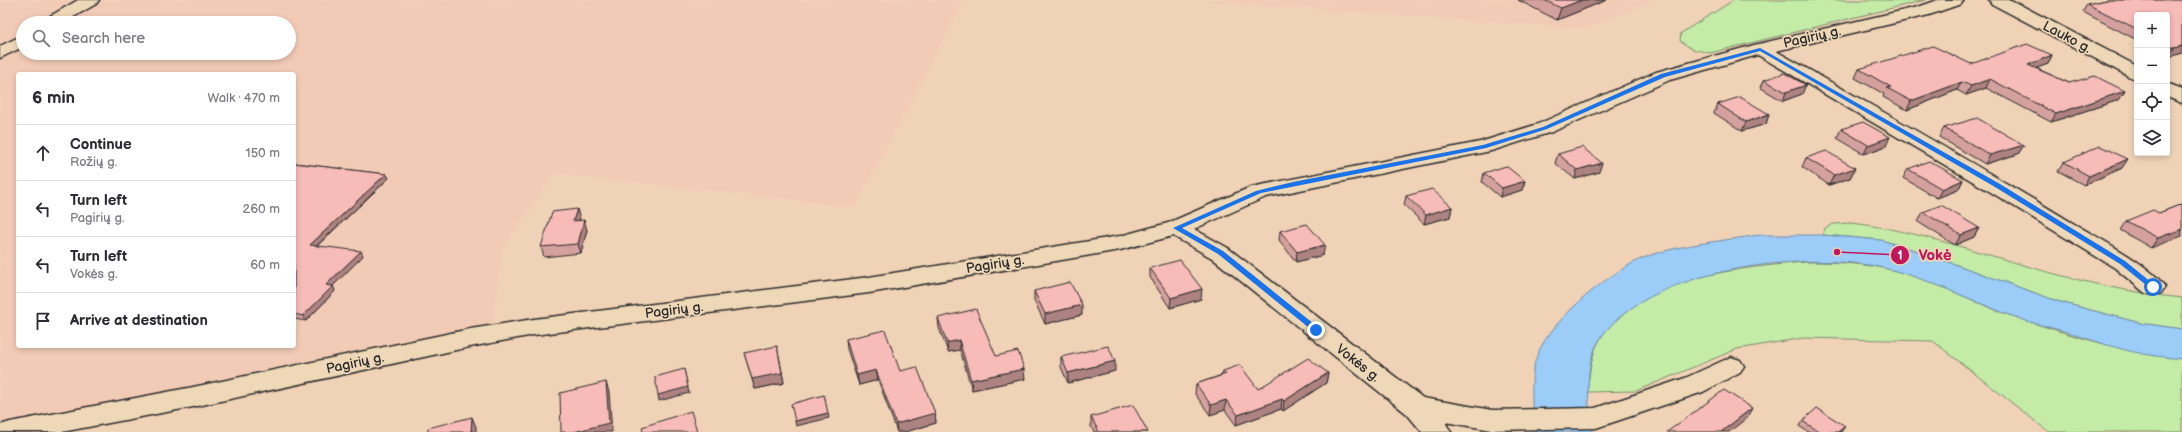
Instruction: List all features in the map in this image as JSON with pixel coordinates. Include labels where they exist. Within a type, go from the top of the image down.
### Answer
[{"type":"street","points":[[63,16],[90,0]]},
{"type":"street","name":"Pagirių g.","points":[[10,432],[193,397],[470,338],[534,328],[869,285],[1120,243],[1176,228],[1259,192],[1484,147],[1538,130],[1597,106],[1663,76],[1760,49],[1923,11],[1955,0]]},
{"type":"street","name":"Lauko g.","points":[[1998,0],[2134,71]]},
{"type":"street","points":[[0,53],[16,44]]},
{"type":"street","points":[[1760,49],[1997,186],[2123,263],[2153,287]]},
{"type":"street","points":[[2170,91],[2182,97]]},
{"type":"street","name":"Vokės g.","points":[[1176,228],[1220,253],[1416,408],[1438,432]]},
{"type":"street","points":[[1416,408],[1492,420],[1596,418],[1694,385],[1731,366]]},
{"type":"shaded area","points":[[0,0],[964,0],[855,207],[554,174],[502,250],[493,325],[0,424]]},
{"type":"shaded area","points":[[1201,0],[1653,0],[1588,28],[1538,26]]},
{"type":"green space","points":[[1734,0],[1925,0],[1710,53],[1692,49],[1680,41],[1681,33]]},
{"type":"green space","points":[[1851,223],[1905,232],[2036,269],[2092,283],[2137,292],[2182,298],[2182,329],[2140,323],[2060,302],[1921,252],[1881,240],[1823,235],[1825,228],[1834,224]]},
{"type":"green space","points":[[1806,262],[1857,264],[1908,274],[2001,312],[2056,330],[2139,352],[2182,359],[2182,432],[2049,432],[1933,341],[1803,338],[1737,349],[1636,391],[1587,392],[1590,369],[1594,353],[1600,339],[1624,313],[1646,298],[1671,286],[1698,278],[1753,267]]},
{"type":"water","points":[[1759,235],[1823,235],[1881,240],[1921,252],[2060,302],[2140,323],[2182,329],[2182,359],[2133,352],[2026,321],[1927,281],[1892,270],[1843,262],[1769,264],[1730,270],[1693,280],[1658,293],[1628,311],[1605,332],[1593,355],[1588,380],[1592,432],[1534,432],[1532,382],[1535,362],[1546,339],[1570,310],[1602,283],[1634,262],[1648,256],[1675,248]]},
{"type":"building","points":[[1544,0],[1582,0],[1561,8]]},
{"type":"building","points":[[2107,0],[2182,0],[2182,46],[2174,48],[2170,46],[2170,12],[2134,12],[2134,28],[2087,4]]},
{"type":"building","points":[[2027,44],[2052,55],[2028,65],[2069,83],[2095,76],[2125,91],[2056,114],[1990,79],[1971,86],[1962,82],[1911,101],[1887,88],[1891,87],[1859,69],[1933,46],[1971,64]]},
{"type":"building","points":[[1784,73],[1806,85],[1786,92],[1764,80]]},
{"type":"building","points":[[1740,97],[1769,114],[1746,122],[1718,104]]},
{"type":"building","points":[[1977,118],[2024,145],[1990,155],[1944,128]]},
{"type":"building","points":[[1863,122],[1890,137],[1868,145],[1841,129]]},
{"type":"building","points":[[2100,146],[2128,159],[2089,176],[2064,162]]},
{"type":"building","points":[[1582,147],[1602,163],[1577,170],[1558,154]]},
{"type":"building","points":[[1826,151],[1855,168],[1834,175],[1806,158]]},
{"type":"building","points":[[1929,161],[1963,180],[1942,189],[1908,169]]},
{"type":"building","points":[[296,163],[386,174],[310,245],[361,251],[326,285],[333,286],[303,316],[296,314]]},
{"type":"building","points":[[1506,166],[1525,181],[1502,188],[1484,173]]},
{"type":"building","points":[[1432,189],[1452,207],[1426,215],[1406,196]]},
{"type":"building","points":[[2182,204],[2182,229],[2158,238],[2126,221],[2153,210],[2159,213]]},
{"type":"building","points":[[1941,205],[1979,228],[1961,235],[1923,212]]},
{"type":"building","points":[[577,209],[573,221],[584,220],[578,244],[541,247],[552,212]]},
{"type":"building","points":[[1307,224],[1325,245],[1297,252],[1280,231]]},
{"type":"building","points":[[1180,260],[1202,289],[1171,298],[1150,268]]},
{"type":"building","points":[[1070,282],[1082,305],[1045,314],[1034,291]]},
{"type":"building","points":[[976,309],[996,356],[1018,351],[1024,369],[971,380],[959,340],[947,343],[938,318]]},
{"type":"building","points":[[885,330],[900,371],[917,367],[935,413],[896,424],[876,370],[857,375],[846,339]]},
{"type":"building","points":[[777,346],[782,373],[752,379],[744,353]]},
{"type":"building","points":[[1108,346],[1115,361],[1068,373],[1061,357]]},
{"type":"building","points":[[1308,358],[1328,373],[1284,401],[1282,399],[1238,415],[1226,400],[1211,405],[1196,384],[1226,374],[1223,371],[1240,365],[1258,389]]},
{"type":"building","points":[[684,369],[688,387],[658,395],[655,377]]},
{"type":"building","points":[[606,382],[609,423],[574,432],[561,432],[560,393]]},
{"type":"building","points":[[1724,390],[1752,408],[1721,432],[1667,432]]},
{"type":"building","points":[[824,395],[828,413],[795,421],[791,404]]},
{"type":"building","points":[[1133,405],[1148,432],[1099,432],[1091,417]]},
{"type":"building","points":[[1817,408],[1845,426],[1838,432],[1820,432],[1802,421]]},
{"type":"building","points":[[691,411],[697,431],[643,432],[642,427]]},
{"type":"building","points":[[472,417],[471,432],[428,432],[428,428]]},
{"type":"place","name":"Vokė","points":[[1837,252]]},
{"type":"route","points":[[1316,330],[1220,253],[1176,228],[1259,192],[1484,147],[1545,128],[1663,76],[1760,49],[1997,186],[2123,263],[2153,287]]}]
